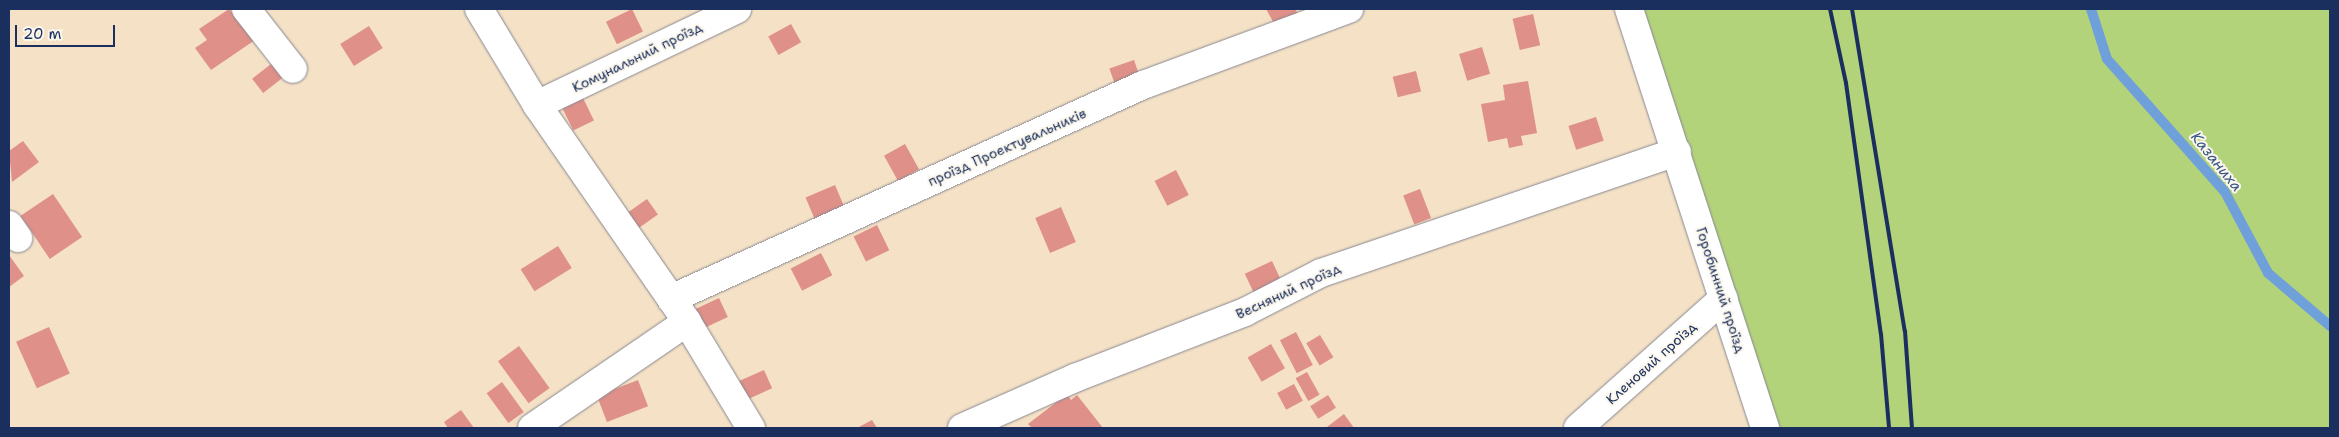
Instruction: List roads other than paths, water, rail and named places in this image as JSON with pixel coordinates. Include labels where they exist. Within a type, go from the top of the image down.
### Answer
[{"type":"street","points":[[246,9],[293,69]]},
{"type":"street","points":[[479,9],[537,105],[687,322],[750,428]]},
{"type":"street","name":"Комунальний проїзд","points":[[537,105],[737,9]]},
{"type":"street","name":"проїзд Проектувальників","points":[[671,299],[1143,85],[1349,9]]},
{"type":"street","name":"Горобинний проїзд","points":[[1629,9],[1677,152],[1765,428]]},
{"type":"street","name":"Весняний проїзд","points":[[962,428],[1075,378],[1245,312],[1320,273],[1677,152]]},
{"type":"street","name":"Кленовий проїзд","points":[[1578,428],[1724,298]]},
{"type":"street","points":[[532,428],[687,322]]},
{"type":"waterway","name":"Казаниха","points":[[2091,9],[2107,59],[2225,192],[2268,273],[2330,326]]},
{"type":"railway","points":[[1830,9],[1846,83],[1881,334],[1889,428]]},
{"type":"railway","points":[[1852,9],[1905,331],[1912,428]]}]
